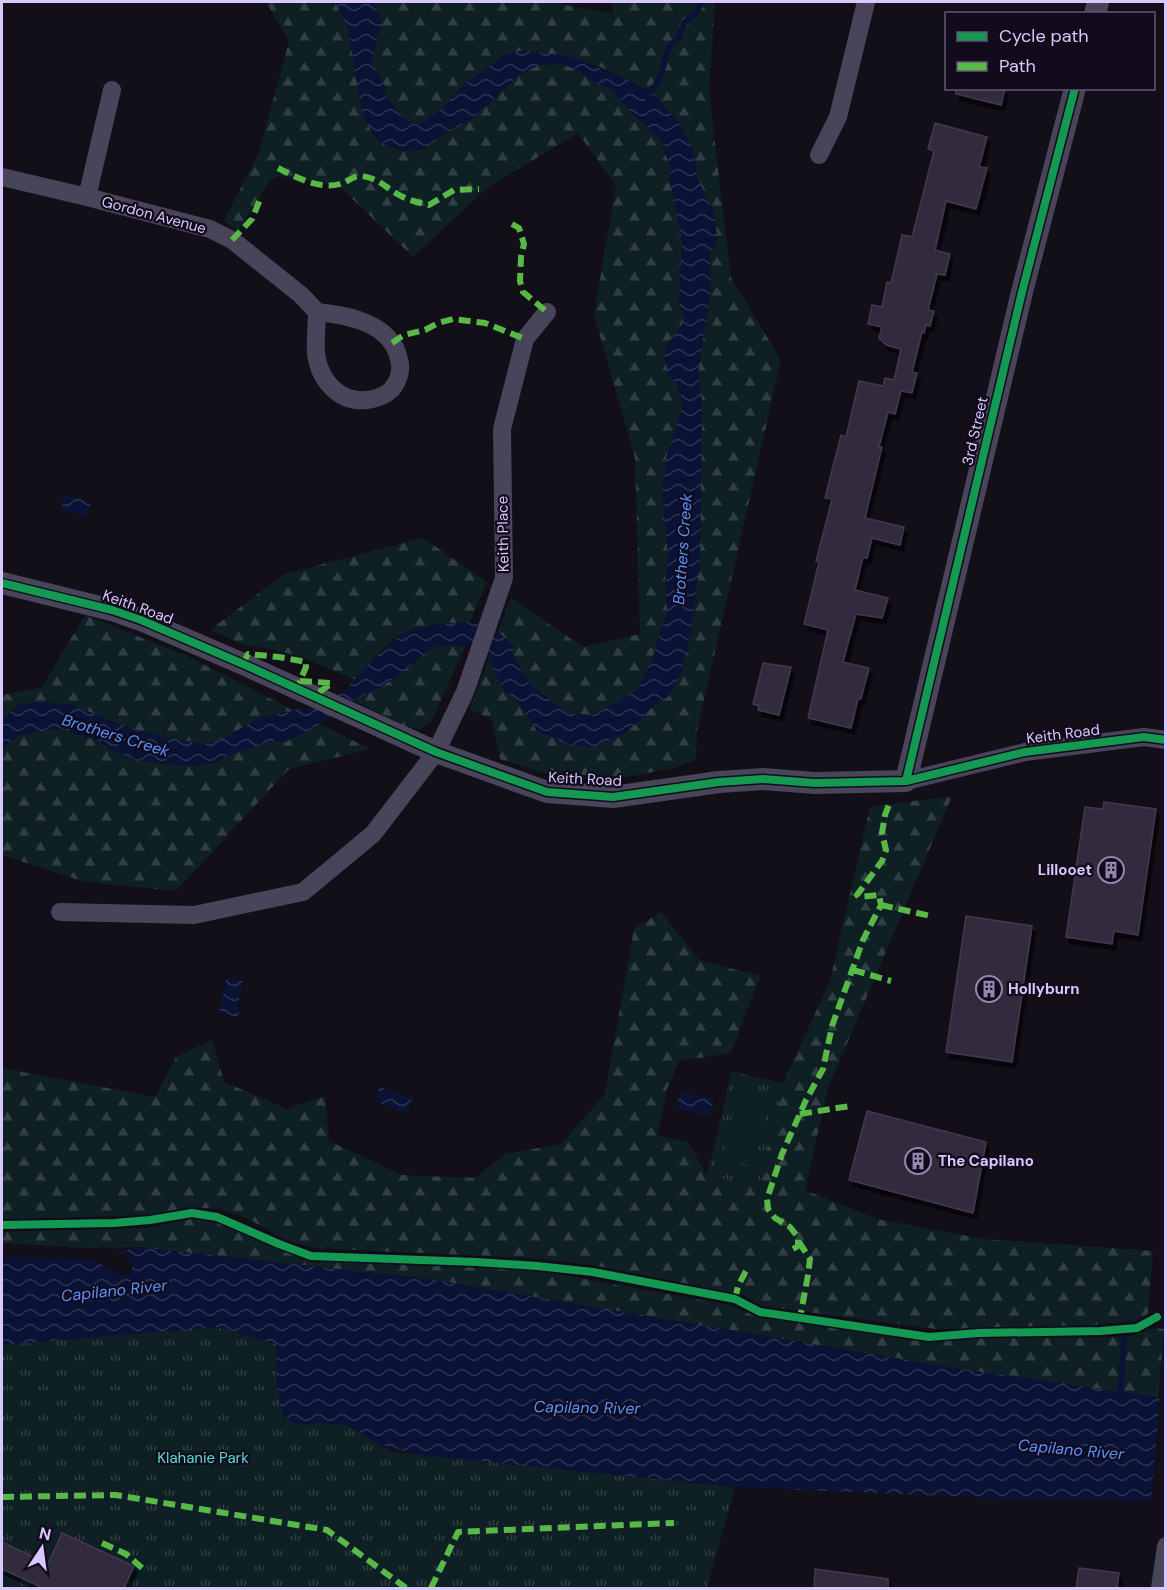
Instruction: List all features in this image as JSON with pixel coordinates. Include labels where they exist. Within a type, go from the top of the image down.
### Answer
[{"type":"street","points":[[819,155],[838,117],[866,2]]},
{"type":"street","points":[[87,197],[112,90]]},
{"type":"street","name":"3rd Street","points":[[906,780],[1022,292],[1075,90]]},
{"type":"street","name":"Gordon Avenue","points":[[2,177],[210,229],[232,240],[301,295],[317,312]]},
{"type":"street","points":[[317,312],[359,320],[380,331],[390,340],[398,352],[400,371],[392,389],[374,399],[362,400],[347,398],[336,392],[326,382],[316,355],[317,312]]},
{"type":"street","name":"Keith Place","points":[[60,912],[194,915],[303,892],[373,834],[435,752],[465,692],[504,578],[502,429],[525,339],[547,312]]},
{"type":"street","name":"Keith Road","points":[[2,583],[121,613],[252,668],[435,752],[547,792],[614,797],[719,782],[763,779],[815,783],[906,780],[1025,752],[1144,737],[1166,740]]},
{"type":"street","points":[[1160,1588],[1166,1546]]},
{"type":"green space","points":[[266,2],[335,2],[348,27],[362,112],[375,139],[402,151],[422,150],[471,120],[520,74],[539,65],[562,64],[578,70],[595,83],[612,89],[631,112],[660,138],[671,169],[670,181],[682,241],[679,302],[684,317],[681,327],[666,345],[683,405],[667,455],[662,492],[668,555],[665,581],[667,611],[651,662],[637,690],[621,701],[590,715],[567,713],[532,686],[503,636],[497,633],[511,598],[583,647],[640,634],[635,458],[594,315],[616,186],[578,133],[488,187],[413,257],[339,186],[280,176],[270,180],[238,232],[224,220],[258,155],[289,42]]},
{"type":"green space","points":[[373,2],[550,2],[613,14],[612,2],[715,2],[709,93],[731,278],[781,360],[697,731],[696,760],[674,768],[627,777],[544,773],[500,759],[492,720],[470,709],[489,658],[504,690],[515,698],[537,731],[636,724],[654,705],[669,696],[680,675],[689,646],[700,560],[702,401],[698,372],[711,289],[710,253],[717,242],[714,213],[697,177],[694,153],[683,128],[654,94],[603,68],[573,57],[504,56],[462,86],[443,108],[422,124],[410,123],[385,96],[371,63],[382,22]]},
{"type":"green space","points":[[423,538],[487,582],[470,621],[425,626],[395,637],[356,680],[304,658],[272,649],[244,645],[210,630],[284,574]]},
{"type":"green space","points":[[85,615],[185,655],[293,710],[259,718],[210,744],[166,738],[119,724],[20,704],[2,720],[2,695],[42,687]]},
{"type":"green space","points":[[466,645],[431,722],[420,729],[408,727],[353,700],[401,674],[432,647]]},
{"type":"green space","points":[[320,724],[370,749],[289,769],[176,891],[85,882],[2,855],[2,748],[18,736],[61,729],[97,740],[114,752],[145,762],[189,766],[216,763],[228,755],[272,741],[285,742]]},
{"type":"green space","points":[[952,796],[828,1088],[805,1190],[877,1219],[984,1239],[1153,1251],[1148,1314],[1136,1321],[1091,1325],[936,1329],[762,1306],[744,1295],[592,1265],[533,1258],[312,1248],[284,1239],[247,1218],[221,1209],[190,1207],[147,1215],[2,1219],[2,1068],[155,1097],[176,1057],[212,1040],[224,1082],[287,1109],[325,1096],[329,1141],[402,1175],[475,1178],[505,1154],[561,1144],[605,1094],[634,929],[661,912],[699,960],[760,976],[731,1053],[679,1061],[667,1089],[657,1135],[688,1142],[707,1175],[758,1187],[784,1081],[830,981],[870,807]]},
{"type":"green space","points":[[732,1071],[784,1084],[758,1187],[707,1175]]},
{"type":"green space","points":[[738,1091],[769,1099],[753,1166],[722,1159]]},
{"type":"green space","points":[[191,1219],[218,1223],[280,1250],[320,1261],[534,1270],[730,1305],[755,1316],[931,1342],[977,1338],[1129,1337],[1154,1328],[1164,1329],[1158,1398],[954,1368],[429,1279],[137,1247],[85,1248],[2,1243],[2,1232],[148,1228]]},
{"type":"green space","name":"Klahanie Park","points":[[216,1327],[276,1344],[347,1425],[392,1452],[735,1487],[707,1588],[2,1588],[2,1345]]},
{"type":"water","name":"Brothers Creek","points":[[335,2],[373,2],[382,22],[371,63],[385,86],[385,96],[410,123],[422,123],[443,108],[462,86],[504,55],[524,50],[573,57],[633,82],[654,94],[683,128],[694,153],[697,177],[714,213],[717,242],[710,253],[711,289],[698,372],[702,401],[700,560],[689,646],[680,675],[669,696],[654,705],[636,724],[621,736],[590,748],[568,744],[537,731],[515,698],[504,690],[488,658],[469,645],[432,647],[401,674],[350,702],[320,724],[285,742],[272,741],[229,755],[216,763],[189,766],[145,762],[114,752],[97,740],[61,729],[18,736],[2,748],[2,720],[20,704],[46,702],[73,705],[119,724],[166,738],[210,744],[259,718],[293,710],[317,708],[342,693],[401,634],[424,627],[470,621],[503,636],[512,644],[513,656],[532,686],[567,713],[590,715],[621,701],[637,690],[651,662],[667,611],[668,555],[662,492],[667,455],[683,405],[678,384],[669,377],[664,355],[666,345],[681,327],[684,317],[679,302],[682,241],[670,181],[671,169],[660,138],[631,112],[612,89],[595,83],[578,70],[562,64],[539,65],[520,74],[471,120],[422,150],[402,151],[385,145],[375,139],[362,112],[348,27]]},
{"type":"water","points":[[64,495],[91,502],[88,516],[61,510]]},
{"type":"water","points":[[227,977],[243,981],[237,1008],[238,1017],[219,1013]]},
{"type":"water","points":[[380,1087],[412,1099],[407,1114],[374,1101]]},
{"type":"water","points":[[680,1091],[714,1099],[710,1116],[676,1108]]},
{"type":"water","name":"Capilano River","points":[[137,1247],[429,1279],[954,1368],[1165,1398],[1165,1502],[1014,1499],[735,1487],[420,1455],[377,1444],[347,1425],[316,1423],[296,1425],[283,1416],[277,1386],[276,1344],[216,1327],[2,1345],[2,1257],[88,1259],[125,1276],[131,1272],[130,1258],[118,1253]]},
{"type":"pier","points":[[1160,1395],[1166,1395],[1166,1505],[1151,1505]]},
{"type":"building","points":[[956,90],[1005,90],[1001,105],[956,94]]},
{"type":"building","points":[[935,123],[987,137],[979,167],[987,168],[976,209],[946,201],[935,250],[950,254],[945,275],[937,274],[928,310],[934,311],[930,326],[926,325],[924,333],[922,332],[912,372],[917,373],[912,393],[901,391],[895,414],[888,412],[879,447],[882,447],[865,518],[904,527],[900,545],[872,538],[867,558],[863,557],[855,590],[888,598],[882,618],[856,614],[843,662],[869,668],[851,728],[808,718],[828,630],[804,624],[819,562],[816,561],[832,499],[825,498],[841,435],[846,437],[859,381],[883,386],[885,378],[894,380],[901,349],[886,345],[879,338],[882,327],[868,324],[872,305],[882,307],[887,282],[891,283],[902,235],[912,237],[934,151],[928,149]]},
{"type":"building","points":[[763,663],[791,667],[779,715],[758,710],[759,706],[753,704]]},
{"type":"building","name":"Lillooet","points":[[1104,802],[1156,809],[1138,935],[1114,931],[1112,944],[1066,937],[1085,807],[1103,809]]},
{"type":"building","name":"Hollyburn","points":[[966,916],[1032,926],[1012,1062],[946,1052]]},
{"type":"building","name":"The Capilano","points":[[867,1111],[986,1142],[973,1213],[849,1180]]},
{"type":"building","points":[[62,1533],[134,1566],[124,1588],[43,1588],[2,1569],[2,1542],[48,1564]]},
{"type":"building","points":[[1079,1568],[1119,1573],[1117,1588],[1076,1588]]},
{"type":"building","points":[[815,1569],[888,1579],[888,1588],[814,1588]]},
{"type":"waterway","points":[[647,97],[659,80],[669,47],[678,38],[684,23],[695,14],[702,2]]},
{"type":"waterway","points":[[1120,1400],[1124,1340]]},
{"type":"marked path","points":[[278,168],[308,182],[324,185],[340,184],[359,176],[369,177],[397,194],[429,205],[454,190],[479,189]]},
{"type":"marked path","points":[[232,240],[252,219],[261,197]]},
{"type":"marked path","points":[[512,224],[519,228],[524,244],[520,281],[523,292],[547,312]]},
{"type":"marked path","points":[[392,343],[404,335],[453,319],[485,323],[525,339]]},
{"type":"marked path","points":[[243,664],[248,654],[306,662],[300,681],[332,683],[315,695]]},
{"type":"marked path","points":[[793,1249],[798,1246],[798,1237],[790,1227],[775,1218],[768,1209],[767,1199],[782,1154],[806,1100],[823,1069],[832,1026],[863,940],[881,905],[879,895],[859,897],[857,895],[882,861],[886,850],[882,833],[890,802]]},
{"type":"marked path","points":[[881,905],[931,916]]},
{"type":"marked path","points":[[853,970],[891,981]]},
{"type":"marked path","points":[[800,1114],[850,1106]]},
{"type":"marked path","points":[[799,1242],[810,1259],[800,1318]]},
{"type":"marked path","points":[[735,1299],[738,1286],[747,1269]]},
{"type":"marked path","points":[[2,1497],[116,1495],[327,1530],[406,1588]]},
{"type":"marked path","points":[[431,1588],[458,1532],[674,1523]]},
{"type":"marked path","points":[[102,1543],[126,1554],[142,1568]]},
{"type":"cycle path","points":[[906,781],[1022,292],[1074,90]]},
{"type":"cycle path","points":[[2,583],[112,610],[141,620],[436,752],[547,792],[613,797],[719,782],[763,779],[815,783],[906,781],[1025,752],[1144,737],[1166,740]]},
{"type":"cycle path","points":[[2,1225],[114,1223],[192,1213],[217,1217],[311,1256],[476,1262],[593,1272],[735,1299],[760,1312],[929,1337],[979,1333],[1100,1331],[1137,1328],[1157,1317]]},
{"type":"place","name":"Lillooet","points":[[1111,870]]},
{"type":"place","name":"Hollyburn","points":[[989,989]]},
{"type":"place","name":"The Capilano","points":[[918,1161]]}]
